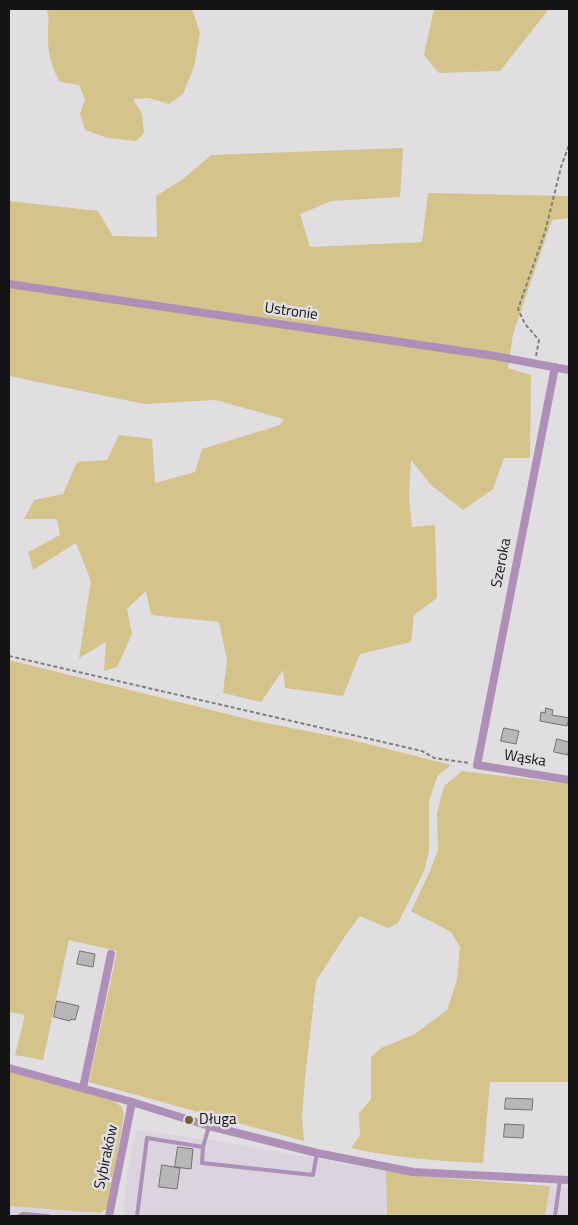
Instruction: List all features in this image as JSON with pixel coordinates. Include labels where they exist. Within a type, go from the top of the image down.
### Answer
[{"type":"street","name":"Ustronie","points":[[9,284],[534,363],[569,370]]},
{"type":"street","name":"Szeroka","points":[[477,765],[555,367]]},
{"type":"street","name":"Wąska","points":[[477,765],[569,780]]},
{"type":"street","points":[[83,1088],[111,954]]},
{"type":"street","points":[[9,1068],[132,1102],[208,1126],[317,1153],[413,1172],[569,1180]]},
{"type":"street","name":"Sybiraków","points":[[109,1216],[132,1102]]},
{"type":"lane","points":[[208,1126],[203,1147],[202,1163],[312,1175],[317,1153]]},
{"type":"lane","points":[[137,1216],[147,1138],[203,1147]]},
{"type":"lane","points":[[555,1216],[560,1180]]},
{"type":"lane","points":[[19,1216],[23,1214],[48,1216]]},
{"type":"path","points":[[534,363],[539,340],[525,324],[518,309],[545,232],[561,167],[569,145]]},
{"type":"path","points":[[9,656],[422,752],[434,758],[477,765]]},
{"type":"shaded area","points":[[46,9],[192,9],[200,33],[194,67],[183,94],[169,104],[148,98],[133,99],[142,114],[144,133],[136,141],[108,138],[85,130],[80,114],[85,99],[79,85],[60,82],[52,65],[49,49],[49,19]]},
{"type":"shaded area","points":[[434,9],[549,9],[500,71],[439,73],[424,55]]},
{"type":"shaded area","points":[[403,148],[400,197],[332,201],[300,214],[310,247],[422,242],[428,193],[569,196],[569,218],[552,220],[513,334],[508,368],[531,375],[530,458],[504,458],[493,489],[463,510],[431,485],[411,460],[409,496],[412,527],[435,525],[437,598],[414,615],[411,642],[360,654],[343,696],[285,688],[283,670],[261,702],[223,693],[227,660],[219,622],[151,615],[146,591],[127,609],[132,634],[117,667],[104,671],[106,642],[79,658],[91,581],[76,543],[33,570],[28,552],[60,535],[57,519],[24,519],[34,500],[63,494],[77,462],[107,460],[119,435],[152,439],[155,483],[195,472],[202,449],[280,425],[284,419],[215,400],[144,404],[9,376],[9,201],[98,211],[113,236],[157,237],[156,196],[183,179],[211,155]]},
{"type":"shaded area","points":[[9,660],[251,720],[352,740],[451,765],[438,775],[429,801],[429,850],[425,869],[398,923],[388,928],[360,916],[316,981],[302,1118],[304,1141],[89,1082],[117,951],[69,940],[43,1060],[15,1055],[25,1015],[9,1012]]},
{"type":"shaded area","points":[[462,771],[569,784],[569,1082],[490,1082],[483,1163],[417,1158],[351,1148],[360,1135],[359,1113],[371,1099],[371,1057],[381,1048],[415,1034],[447,1010],[457,980],[460,947],[451,932],[411,911],[438,850],[437,813],[444,786]]},
{"type":"shaded area","points":[[9,1072],[114,1101],[122,1107],[124,1114],[108,1208],[100,1213],[9,1206]]},
{"type":"shaded area","points":[[136,1130],[211,1140],[386,1171],[387,1216],[123,1216],[127,1173]]},
{"type":"shaded area","points":[[386,1171],[416,1176],[550,1186],[545,1216],[387,1216]]},
{"type":"shaded area","points":[[550,1186],[569,1188],[569,1216],[545,1216]]},
{"type":"shaded area","points":[[9,1206],[100,1213],[100,1216],[9,1216]]},
{"type":"building","points":[[546,708],[553,710],[552,715],[569,718],[567,726],[540,721],[541,712],[545,713]]},
{"type":"building","points":[[504,728],[519,731],[516,744],[501,741]]},
{"type":"building","points":[[557,739],[569,742],[568,755],[554,752]]},
{"type":"building","points":[[80,951],[95,954],[93,967],[77,964]]},
{"type":"building","points":[[57,1001],[79,1006],[75,1020],[71,1019],[70,1021],[54,1017]]},
{"type":"building","points":[[506,1098],[533,1099],[532,1110],[505,1109]]},
{"type":"building","points":[[505,1124],[524,1125],[523,1138],[504,1137]]},
{"type":"building","points":[[178,1147],[193,1149],[191,1169],[175,1167]]},
{"type":"building","points":[[162,1165],[180,1168],[177,1189],[159,1187]]},
{"type":"place","name":"Długa","points":[[189,1120]]}]
